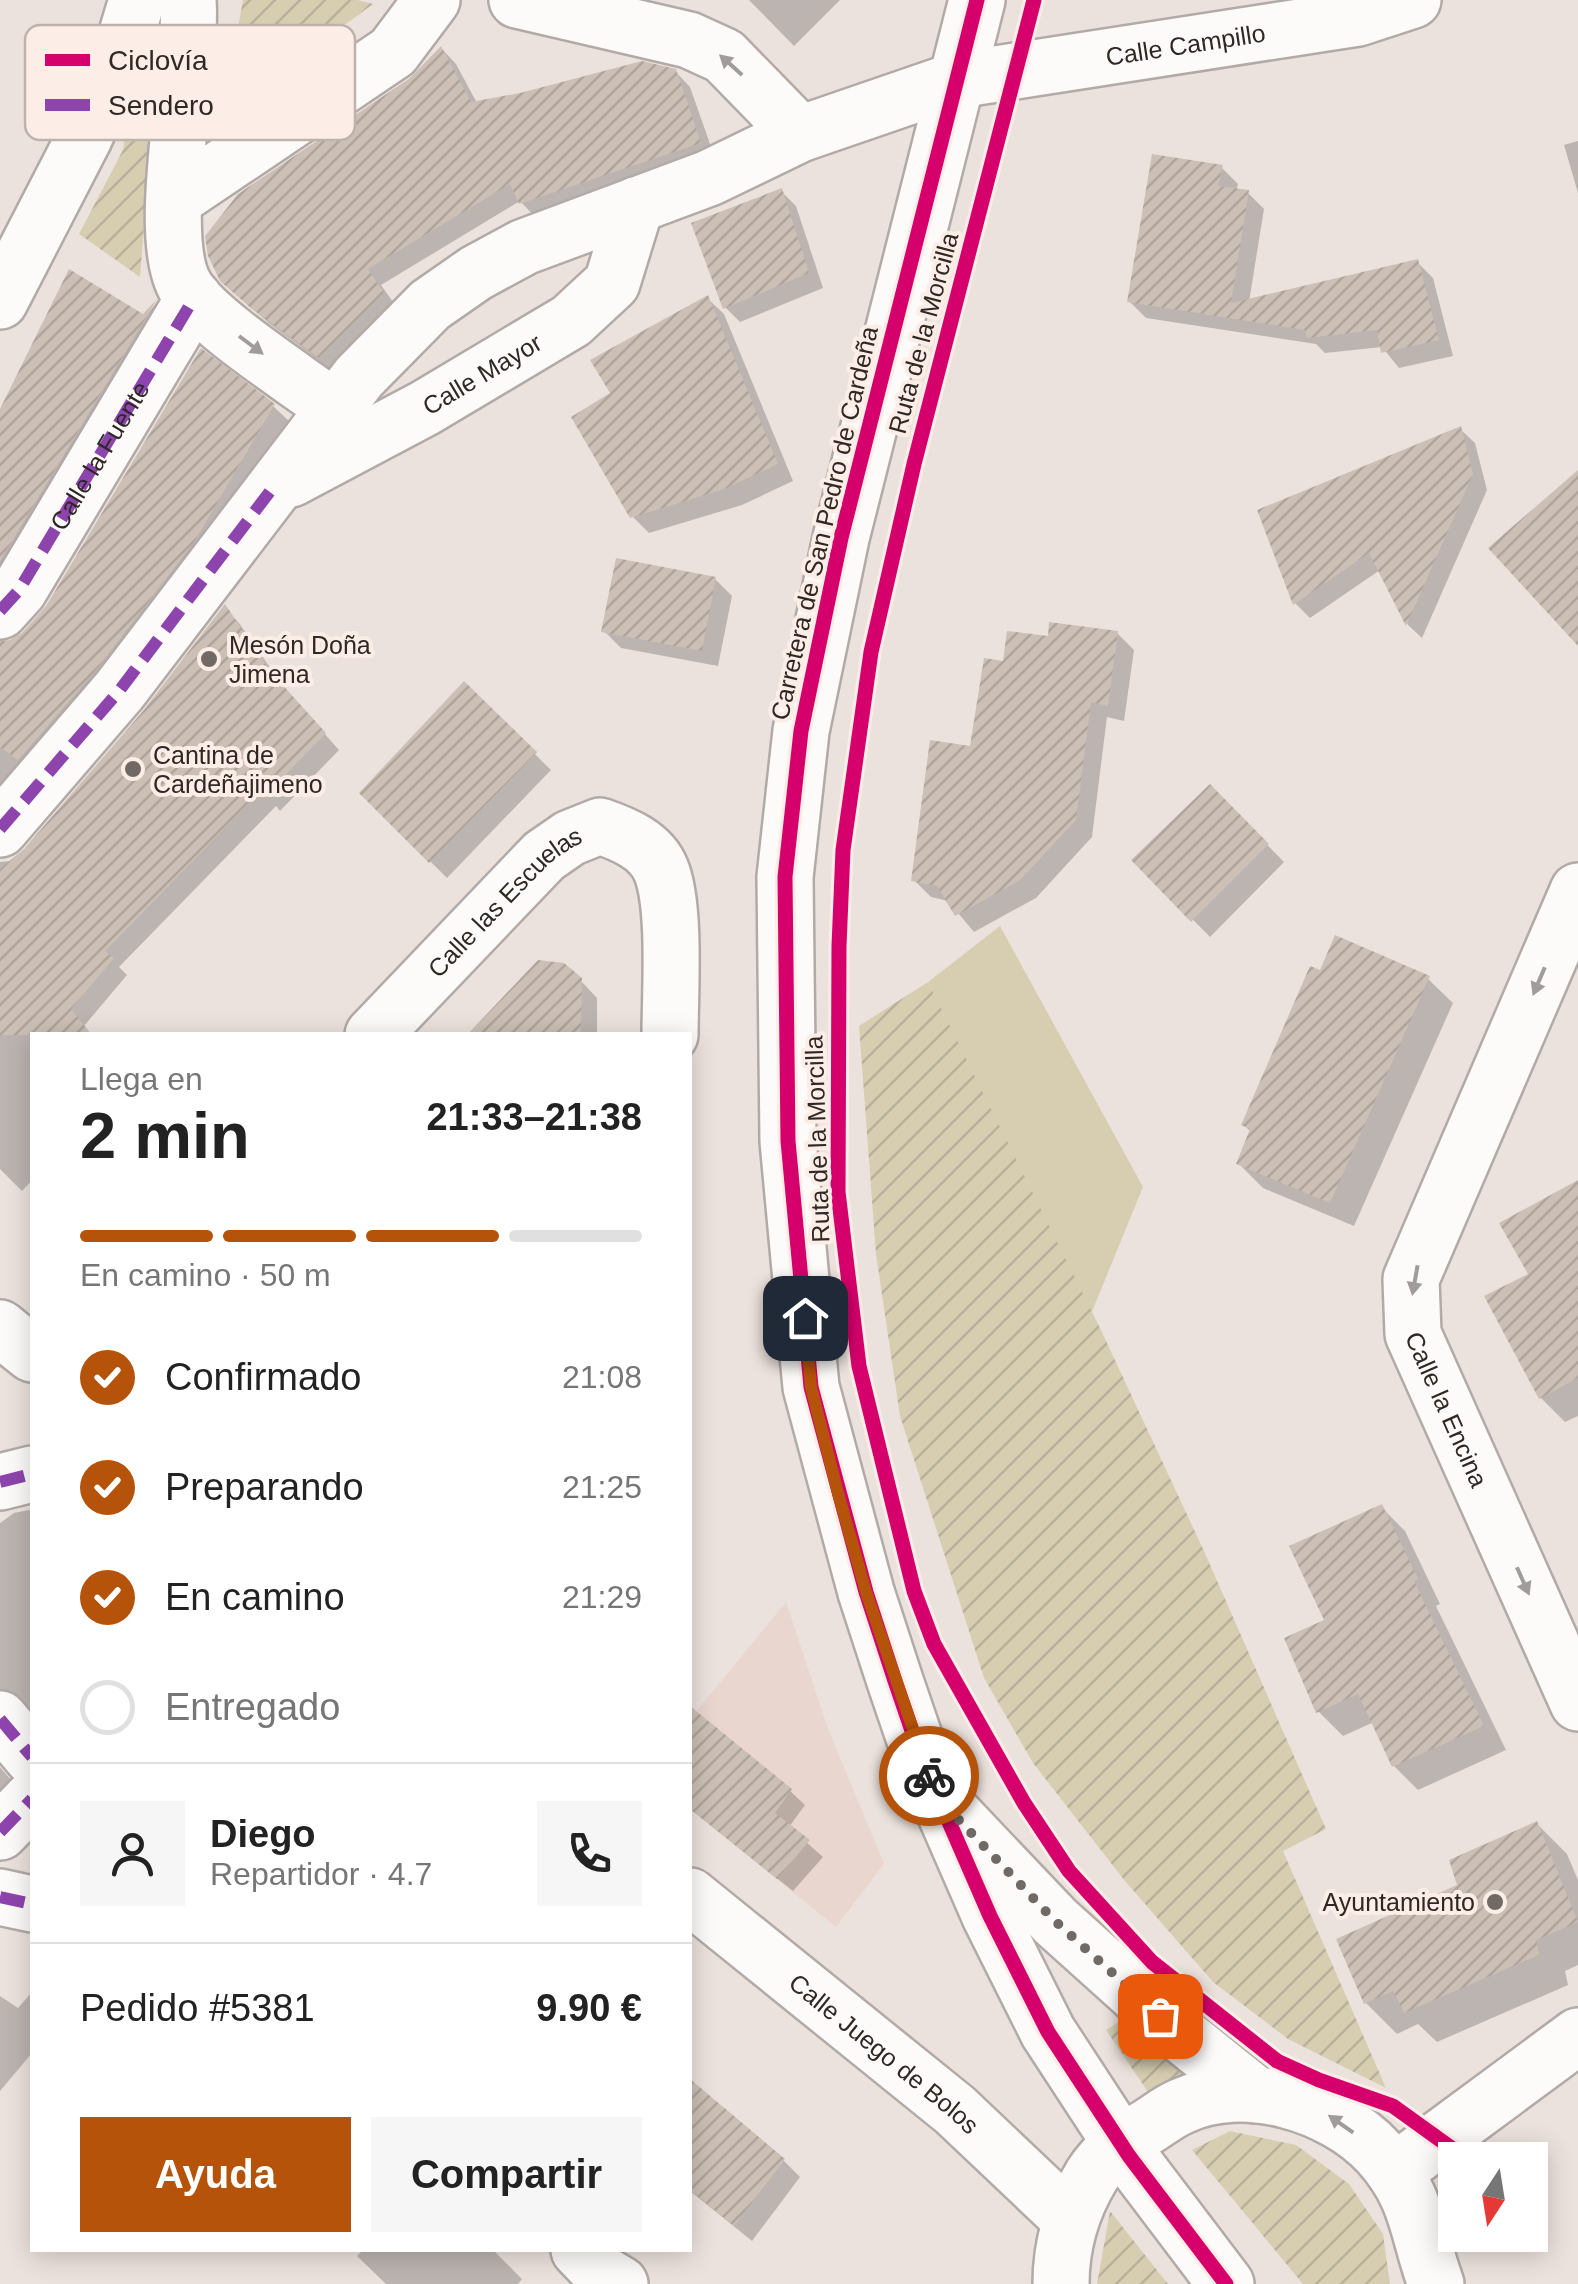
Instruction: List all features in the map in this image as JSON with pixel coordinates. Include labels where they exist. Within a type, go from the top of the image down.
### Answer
[{"type":"street","points":[[129,25],[137,0]]},
{"type":"street","points":[[355,78],[393,52],[432,0]]},
{"type":"street","points":[[517,0],[689,40],[724,56],[800,134]]},
{"type":"street","name":"Carretera de San Pedro de Cardeña","points":[[977,0],[840,538],[801,731],[785,877],[788,1141],[811,1387],[866,1592],[938,1798],[990,1916],[1048,2032],[1121,2142],[1226,2284]]},
{"type":"street","name":"Calle Campillo","points":[[957,80],[1358,18],[1414,0]]},
{"type":"street","name":"Calle Mayor","points":[[0,830],[119,691],[358,376],[430,305],[524,246],[709,178],[800,134],[957,80]]},
{"type":"street","points":[[0,301],[83,140]]},
{"type":"street","points":[[180,140],[174,249],[185,286],[223,324],[334,408]]},
{"type":"street","points":[[174,200],[263,140]]},
{"type":"street","name":"Calle Mayor","points":[[272,490],[440,399],[571,321],[612,283],[636,205]]},
{"type":"street","name":"Calle la Fuente","points":[[0,610],[20,590],[194,298]]},
{"type":"street","name":"Calle las Escuelas","points":[[376,1032],[544,856],[570,838],[600,826],[633,838],[661,868],[670,920],[670,1032]]},
{"type":"street","name":"Calle la Encina","points":[[1578,891],[1411,1279],[1414,1334],[1578,1703]]},
{"type":"street","points":[[0,1328],[30,1352]]},
{"type":"street","points":[[0,1482],[30,1474]]},
{"type":"street","points":[[0,1720],[30,1754]]},
{"type":"street","points":[[938,1798],[1055,1921],[1185,2038],[1256,2095]]},
{"type":"street","points":[[0,1832],[30,1801]]},
{"type":"street","points":[[0,1897],[30,1904]]},
{"type":"street","name":"Calle Juego de Bolos","points":[[692,1898],[955,2110],[1070,2219]]},
{"type":"street","points":[[1394,2172],[1578,2036]]},
{"type":"street","points":[[1061,2284],[1070,2219],[1093,2173],[1121,2142],[1184,2104],[1233,2094],[1299,2102],[1332,2116],[1376,2150],[1394,2172],[1418,2216],[1430,2276]]},
{"type":"street","points":[[582,2252],[600,2272],[620,2284]]},
{"type":"shaded area","points":[[243,0],[358,0],[373,4],[344,25],[238,25]]},
{"type":"shaded area","points":[[125,140],[151,140],[140,277],[79,234]]},
{"type":"shaded area","points":[[1000,926],[1143,1187],[1091,1314],[928,982]]},
{"type":"shaded area","points":[[928,982],[1100,1328],[1204,1551],[1326,1829],[1283,1851],[1386,2088],[1288,2039],[1213,1982],[1125,1881],[1033,1763],[984,1678],[900,1416],[876,1254],[859,1026]]},
{"type":"shaded area","points":[[786,1602],[827,1726],[884,1864],[836,1927],[692,1811],[692,1717]]},
{"type":"shaded area","points":[[1125,2018],[1185,2075],[1148,2092],[1106,2030]]},
{"type":"shaded area","points":[[1230,2131],[1296,2145],[1349,2184],[1383,2234],[1390,2284],[1303,2284],[1192,2150]]},
{"type":"shaded area","points":[[1110,2211],[1168,2284],[1097,2284]]},
{"type":"building","points":[[441,46],[471,102],[642,61],[676,69],[701,143],[519,204],[510,184],[368,269],[384,293],[319,358],[220,281],[208,256],[205,236],[238,194],[318,140],[355,140],[355,115],[410,78]]},
{"type":"building","points":[[1152,154],[1223,165],[1218,186],[1249,190],[1231,303],[1418,259],[1439,340],[1381,353],[1377,330],[1307,338],[1305,330],[1127,302]]},
{"type":"building","points":[[782,188],[809,273],[723,309],[691,223]]},
{"type":"building","points":[[69,269],[143,314],[157,299],[0,561],[0,409]]},
{"type":"building","points":[[708,295],[778,464],[724,489],[630,518],[571,417],[610,393],[590,360]]},
{"type":"building","points":[[201,348],[275,404],[194,542],[95,671],[18,760],[0,747],[0,641],[22,633],[46,606]]},
{"type":"building","points":[[1461,426],[1473,474],[1406,626],[1369,553],[1293,605],[1257,510]]},
{"type":"building","points":[[1578,470],[1578,646],[1488,548]]},
{"type":"building","points":[[616,558],[716,577],[702,651],[601,632]]},
{"type":"building","points":[[225,604],[270,671],[326,733],[263,798],[259,793],[105,951],[114,958],[71,1009],[90,1032],[0,1035],[0,869],[24,849],[143,711]]},
{"type":"building","points":[[1049,622],[1118,631],[1108,706],[1091,702],[1076,820],[1019,881],[955,916],[937,886],[911,881],[930,740],[970,746],[984,658],[1003,661],[1007,631],[1048,636]]},
{"type":"building","points":[[464,681],[537,752],[429,863],[359,793]]},
{"type":"building","points":[[1210,784],[1269,844],[1191,922],[1131,860]]},
{"type":"building","points":[[1335,935],[1430,976],[1330,1203],[1236,1164],[1250,1129],[1241,1125],[1310,966],[1320,970]]},
{"type":"building","points":[[538,960],[564,963],[582,978],[581,1032],[470,1032]]},
{"type":"building","points":[[1578,1180],[1578,1378],[1539,1399],[1484,1296],[1528,1274],[1499,1223]]},
{"type":"building","points":[[1382,1504],[1418,1579],[1414,1581],[1484,1726],[1392,1767],[1358,1694],[1316,1713],[1284,1638],[1324,1620],[1289,1546]]},
{"type":"building","points":[[692,1708],[792,1789],[775,1813],[810,1840],[777,1879],[692,1811]]},
{"type":"building","name":"Ayuntamiento","points":[[1537,1821],[1578,1922],[1536,1940],[1539,1955],[1404,2013],[1393,1991],[1364,2004],[1336,1939],[1457,1885],[1449,1860]]},
{"type":"building","points":[[692,2081],[785,2159],[734,2226],[692,2192]]},
{"type":"marked path","points":[[0,611],[19,590],[194,298]]},
{"type":"marked path","points":[[0,829],[119,691],[271,490]]},
{"type":"marked path","points":[[0,1482],[30,1474]]},
{"type":"marked path","points":[[0,1719],[30,1755]]},
{"type":"marked path","points":[[0,1832],[30,1801]]},
{"type":"marked path","points":[[0,1897],[30,1904]]},
{"type":"cycle path","name":"Ruta de la Morcilla","points":[[977,0],[841,538],[801,731],[785,877],[788,1141],[811,1387],[866,1592],[895,1681],[922,1760],[990,1916],[1048,2032],[1129,2156],[1226,2284]]},
{"type":"cycle path","name":"Ruta de la Morcilla","points":[[1034,0],[914,464],[871,652],[843,850],[838,1192],[859,1366],[914,1591],[934,1644],[1024,1803],[1069,1871],[1152,1962],[1277,2061],[1393,2106],[1443,2142]]},
{"type":"way so far","points":[[929,1776],[938,1798],[1055,1921],[1160,2016]]},
{"type":"place","name":"Mesón Doña Jimena","points":[[209,659]]},
{"type":"place","name":"Cantina de Cardeñajimeno","points":[[133,769]]},
{"type":"place","name":"Ayuntamiento","points":[[1495,1902]]},
{"type":"route","points":[[805,1318],[811,1387],[838,1493],[866,1592],[929,1776]]}]
